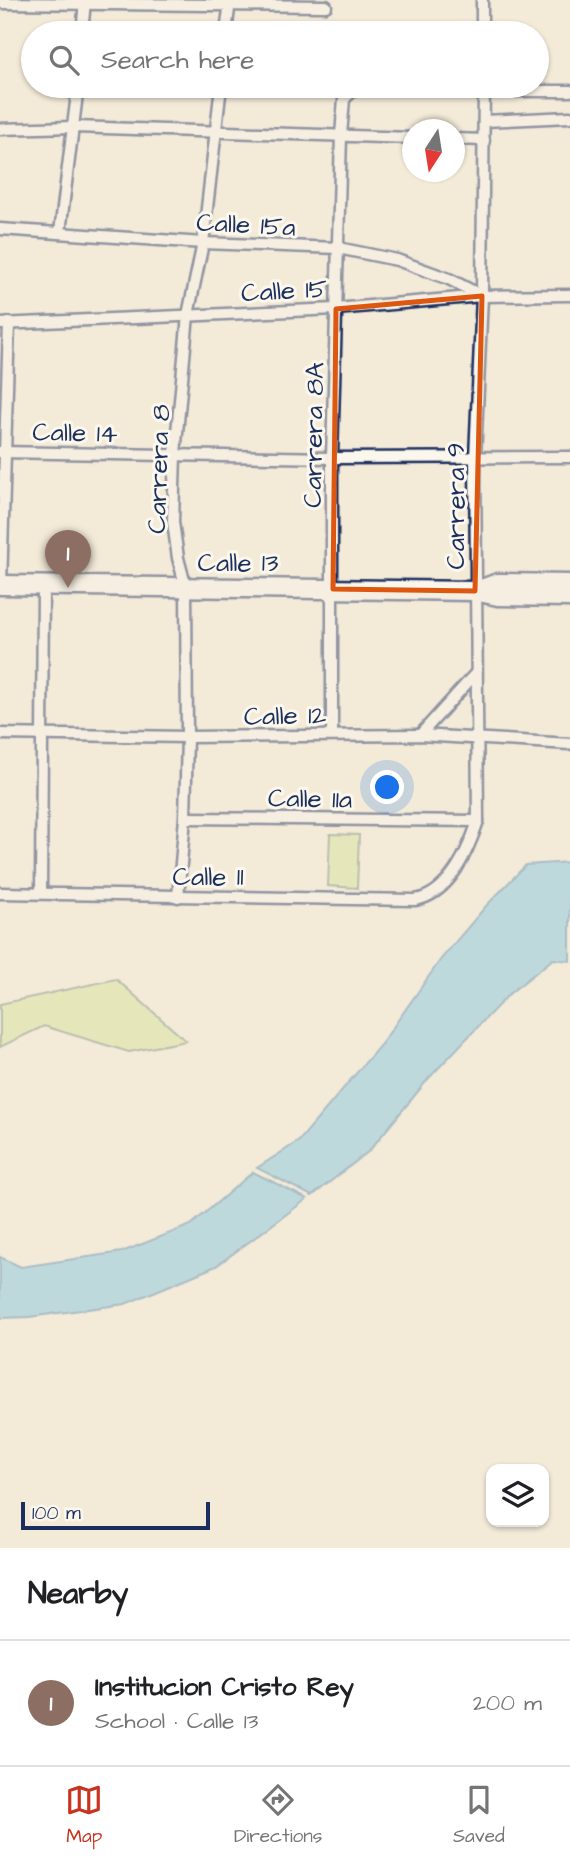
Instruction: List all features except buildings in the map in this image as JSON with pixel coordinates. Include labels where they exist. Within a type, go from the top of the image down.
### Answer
[{"type":"highway","name":"Calle 13","points":[[475,591],[498,583],[570,584]]},
{"type":"highway","name":"Calle 13","points":[[0,585],[475,591],[498,596],[570,597]]},
{"type":"street","points":[[482,0],[482,21]]},
{"type":"street","points":[[83,21],[85,2]]},
{"type":"street","points":[[0,3],[229,3],[326,6]]},
{"type":"street","points":[[227,21],[229,3]]},
{"type":"street","points":[[549,90],[570,91]]},
{"type":"street","points":[[60,232],[77,98]]},
{"type":"street","name":"Carrera 8","points":[[178,897],[187,737],[186,588],[173,522],[175,454],[188,315],[203,243],[220,98]]},
{"type":"street","name":"Carrera 8A","points":[[332,735],[332,458],[341,135],[345,98]]},
{"type":"street","name":"Carrera 9","points":[[415,900],[428,898],[438,892],[468,850],[478,821],[475,457],[482,296],[484,98]]},
{"type":"street","points":[[484,121],[570,117]]},
{"type":"street","points":[[0,129],[74,127],[217,130],[402,138]]},
{"type":"street","points":[[465,139],[484,140]]},
{"type":"street","name":"Calle 15a","points":[[0,229],[203,243],[338,248],[397,260],[449,279],[482,296]]},
{"type":"street","name":"Calle 15","points":[[5,323],[336,309],[482,296],[570,295]]},
{"type":"street","points":[[0,585],[5,323]]},
{"type":"street","name":"Calle 14","points":[[3,452],[332,458],[570,457]]},
{"type":"street","points":[[41,892],[43,586]]},
{"type":"street","points":[[419,735],[476,673]]},
{"type":"street","name":"Calle 12","points":[[0,734],[187,737],[419,735],[570,744]]},
{"type":"street","name":"Calle 11a","points":[[184,818],[478,821]]},
{"type":"street","name":"Calle 11","points":[[0,892],[415,900]]},
{"type":"highlighted area","points":[[482,296],[475,591],[333,589],[336,309]]},
{"type":"green space","points":[[330,834],[359,835],[357,888],[328,886]]},
{"type":"green space","points":[[116,979],[186,1041],[129,1052],[44,1026],[0,1047],[0,1004]]},
{"type":"water","points":[[570,862],[570,961],[553,959],[510,993],[429,1078],[369,1151],[312,1196],[257,1168],[299,1141],[382,1043],[441,959],[486,906],[526,865]]},
{"type":"water","points":[[253,1172],[307,1199],[216,1266],[125,1304],[29,1317],[0,1318],[0,1257],[21,1267],[122,1252],[191,1225]]},
{"type":"place","name":"Institucion Cristo Rey","points":[[68,588]]}]
